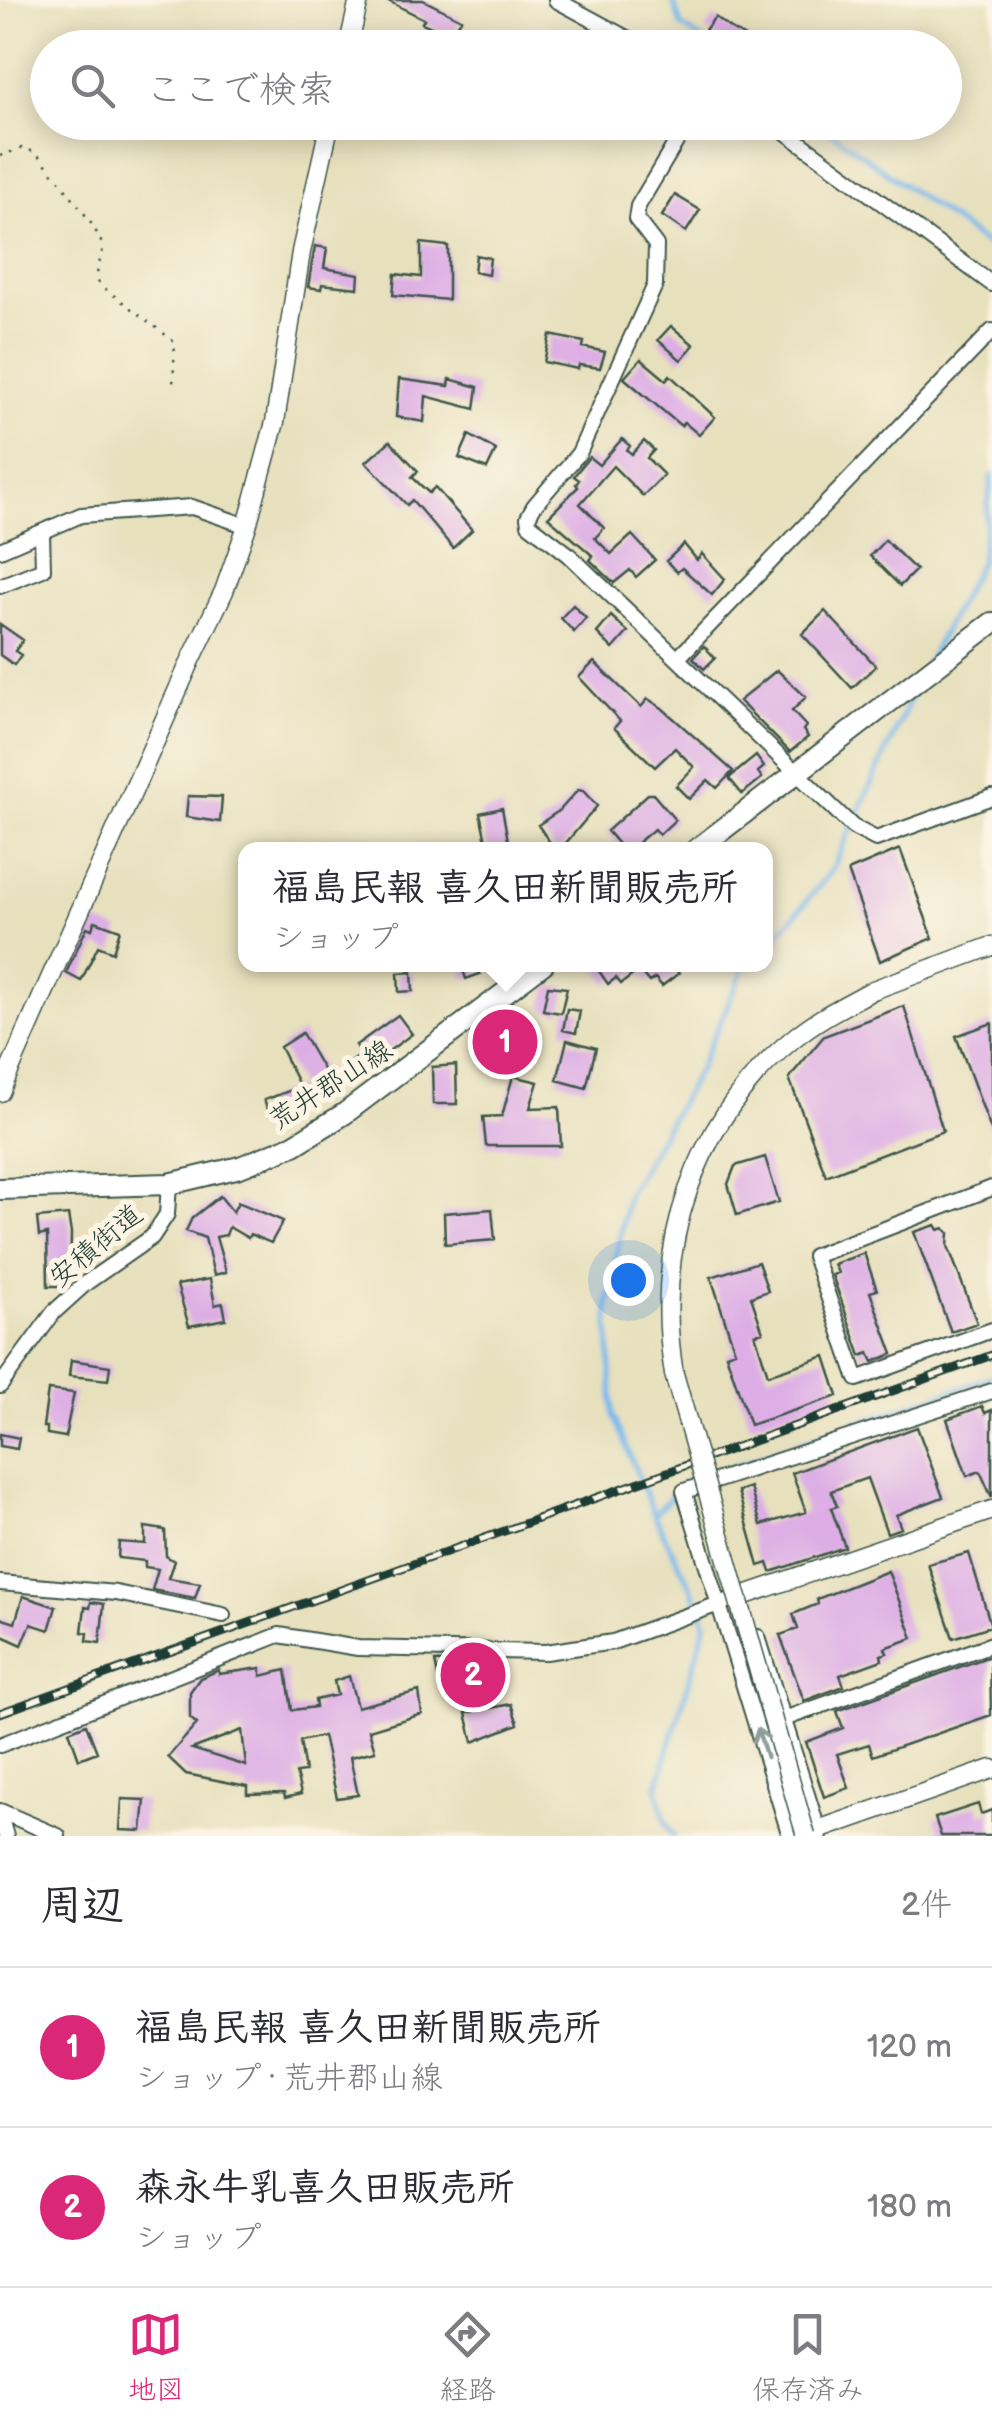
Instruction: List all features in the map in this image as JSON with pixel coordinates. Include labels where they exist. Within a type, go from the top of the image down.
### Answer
[{"type":"main road","points":[[707,842],[992,622]]},
{"type":"main road","name":"荒井郡山線","points":[[0,1189],[169,1184],[240,1167],[294,1145],[344,1114],[532,972]]},
{"type":"street","points":[[352,30],[359,0]]},
{"type":"street","points":[[556,0],[612,30]]},
{"type":"street","points":[[0,1092],[224,591],[248,526],[275,422],[300,252],[326,140]]},
{"type":"street","points":[[677,140],[638,206],[636,219],[656,246],[655,286],[579,453],[528,517],[529,524],[568,554],[852,828],[876,839],[992,797]]},
{"type":"street","points":[[796,140],[992,284]]},
{"type":"street","points":[[678,658],[992,330]]},
{"type":"street","points":[[0,550],[82,515],[192,507],[248,526]]},
{"type":"street","points":[[0,586],[44,569],[42,532]]},
{"type":"street","points":[[815,1834],[674,1374],[669,1320],[672,1247],[687,1186],[730,1107],[749,1082],[804,1030],[873,990],[992,946]]},
{"type":"street","name":"安積街道","points":[[0,1386],[54,1312],[86,1283],[152,1236],[167,1214],[169,1184]]},
{"type":"street","points":[[992,1188],[814,1256],[857,1378],[992,1330]]},
{"type":"street","points":[[790,1836],[684,1491],[992,1392]]},
{"type":"street","points":[[706,1484],[784,1719],[815,1834]]},
{"type":"street","points":[[0,1745],[279,1636],[358,1648],[546,1652],[613,1642],[992,1510]]},
{"type":"street","points":[[0,1584],[116,1593],[223,1615]]},
{"type":"street","points":[[784,1719],[992,1644]]},
{"type":"street","points":[[815,1834],[992,1770]]},
{"type":"street","points":[[0,1813],[6,1836]]},
{"type":"street","points":[[0,1813],[58,1836]]},
{"type":"path","points":[[0,156],[22,148],[35,152],[95,229],[102,245],[96,273],[99,284],[176,342],[173,386]]},
{"type":"building","points":[[386,0],[423,0],[461,19],[455,30],[438,30],[422,23],[424,19]]},
{"type":"building","points":[[715,17],[733,30],[705,30]]},
{"type":"building","points":[[675,195],[700,210],[686,232],[662,216]]},
{"type":"building","points":[[421,243],[448,246],[448,300],[393,295],[395,274],[421,277]]},
{"type":"building","points":[[315,246],[327,248],[324,268],[359,274],[358,288],[322,284],[321,289],[308,287]]},
{"type":"building","points":[[476,255],[490,258],[488,275],[474,272]]},
{"type":"building","points":[[671,326],[694,345],[681,360],[658,340]]},
{"type":"building","points":[[550,335],[584,342],[583,347],[605,352],[600,368],[579,365],[578,369],[544,362]]},
{"type":"building","points":[[641,359],[666,380],[670,375],[715,417],[699,435],[684,422],[681,426],[624,378]]},
{"type":"building","points":[[399,379],[449,386],[450,379],[478,387],[475,409],[426,396],[424,422],[396,417]]},
{"type":"building","points":[[469,435],[496,450],[487,469],[459,458]]},
{"type":"building","points":[[622,439],[632,454],[644,441],[654,450],[647,458],[664,475],[643,496],[613,466],[580,504],[604,528],[595,538],[611,554],[632,535],[655,560],[636,577],[630,570],[614,583],[590,560],[593,556],[548,517],[578,487],[579,480],[574,476],[589,457],[599,465]]},
{"type":"building","points":[[390,441],[418,471],[412,477],[429,493],[435,487],[472,530],[453,548],[412,500],[407,505],[366,462]]},
{"type":"building","points":[[885,540],[916,570],[900,586],[870,556]]},
{"type":"building","points":[[684,544],[697,560],[702,554],[725,579],[712,595],[682,568],[677,572],[666,561]]},
{"type":"building","points":[[573,605],[586,618],[574,632],[561,618]]},
{"type":"building","points":[[825,611],[876,666],[852,688],[802,634]]},
{"type":"building","points":[[611,616],[628,632],[613,649],[597,633]]},
{"type":"building","points":[[0,624],[23,640],[15,651],[21,655],[14,665],[0,655]]},
{"type":"building","points":[[704,646],[715,658],[704,669],[693,658]]},
{"type":"building","points":[[594,662],[641,707],[648,699],[662,708],[733,771],[717,788],[708,780],[689,799],[676,786],[694,767],[675,748],[655,767],[614,728],[620,721],[579,677]]},
{"type":"building","points":[[777,670],[806,697],[792,711],[806,726],[803,730],[808,737],[790,752],[739,701]]},
{"type":"building","points":[[756,756],[764,767],[758,772],[762,778],[742,794],[729,778]]},
{"type":"building","points":[[578,790],[597,806],[567,842],[550,842],[538,825],[560,810]]},
{"type":"building","points":[[648,794],[653,794],[675,820],[659,835],[654,829],[639,842],[616,842],[607,831]]},
{"type":"building","points":[[188,796],[222,797],[220,822],[186,817]]},
{"type":"building","points":[[502,808],[508,842],[486,842],[480,813]]},
{"type":"building","points":[[900,849],[933,938],[880,961],[848,871]]},
{"type":"building","points":[[95,921],[120,930],[113,952],[98,946],[81,981],[66,973],[87,927],[92,929]]},
{"type":"building","points":[[412,972],[413,991],[399,992],[398,973]]},
{"type":"building","points":[[464,972],[479,972],[480,974],[466,979]]},
{"type":"building","points":[[600,972],[636,972],[621,984],[616,978],[608,984]]},
{"type":"building","points":[[641,972],[679,973],[662,986],[655,978],[649,982]]},
{"type":"building","points":[[548,986],[567,988],[561,1013],[543,1010]]},
{"type":"building","points":[[904,1006],[943,1131],[826,1176],[789,1078],[824,1036]]},
{"type":"building","points":[[567,1009],[580,1011],[576,1033],[563,1030]]},
{"type":"building","points":[[398,1015],[412,1034],[359,1073],[351,1062],[362,1054],[356,1045]]},
{"type":"building","points":[[504,1017],[528,1049],[502,1065],[482,1034]]},
{"type":"building","points":[[992,1023],[992,1130],[991,1130],[956,1036]]},
{"type":"building","points":[[302,1033],[325,1073],[328,1071],[337,1084],[312,1099],[269,1115],[264,1100],[300,1087],[280,1047]]},
{"type":"building","points":[[567,1040],[596,1048],[586,1088],[557,1080]]},
{"type":"building","points":[[456,1065],[457,1104],[433,1104],[432,1067]]},
{"type":"building","points":[[513,1076],[538,1082],[530,1108],[559,1107],[561,1146],[486,1146],[483,1117],[502,1116]]},
{"type":"building","points":[[765,1157],[779,1202],[737,1215],[728,1184],[735,1166]]},
{"type":"building","points":[[220,1196],[233,1212],[238,1202],[283,1221],[271,1243],[250,1234],[248,1238],[229,1227],[226,1235],[216,1237],[226,1272],[214,1275],[205,1238],[186,1231],[192,1218]]},
{"type":"building","points":[[492,1209],[495,1240],[445,1244],[444,1213]]},
{"type":"building","points":[[68,1215],[70,1283],[48,1286],[47,1234],[39,1236],[37,1218]]},
{"type":"building","points":[[936,1225],[949,1233],[948,1246],[977,1323],[951,1332],[914,1232]]},
{"type":"building","points":[[864,1253],[877,1290],[870,1292],[893,1354],[873,1362],[869,1353],[861,1356],[832,1275],[838,1273],[834,1264]]},
{"type":"building","points":[[758,1262],[768,1291],[751,1297],[763,1332],[755,1334],[768,1375],[825,1356],[838,1396],[750,1425],[726,1354],[735,1351],[711,1277]]},
{"type":"building","points":[[210,1279],[215,1305],[223,1303],[226,1319],[189,1326],[177,1285]]},
{"type":"building","points":[[71,1360],[110,1366],[108,1380],[69,1376]]},
{"type":"building","points":[[48,1390],[74,1393],[65,1437],[47,1434],[47,1427],[43,1427]]},
{"type":"building","points":[[982,1406],[985,1413],[992,1410],[992,1498],[980,1471],[967,1476],[947,1419]]},
{"type":"building","points":[[917,1427],[943,1497],[896,1515],[901,1528],[887,1533],[867,1478],[831,1491],[837,1506],[831,1508],[845,1547],[771,1572],[768,1563],[759,1566],[738,1491],[750,1487],[761,1525],[806,1512],[792,1473]]},
{"type":"building","points":[[0,1434],[19,1438],[17,1449],[0,1446]]},
{"type":"building","points":[[145,1527],[165,1530],[166,1556],[174,1561],[168,1578],[200,1583],[195,1598],[152,1590],[158,1569],[145,1567],[145,1561],[118,1558],[119,1542],[145,1544]]},
{"type":"building","points":[[969,1553],[991,1626],[953,1638],[928,1564]]},
{"type":"building","points":[[888,1571],[913,1638],[885,1648],[887,1653],[881,1655],[882,1660],[840,1675],[844,1686],[804,1701],[780,1635],[798,1629],[793,1614],[818,1604],[817,1599]]},
{"type":"building","points":[[23,1596],[56,1607],[49,1630],[31,1624],[22,1645],[0,1635],[0,1618],[15,1623]]},
{"type":"building","points":[[91,1602],[104,1604],[100,1643],[87,1641],[88,1633],[82,1632],[85,1607],[90,1608]]},
{"type":"building","points":[[990,1656],[991,1715],[873,1756],[869,1744],[837,1754],[849,1788],[824,1797],[806,1742],[843,1728],[837,1711]]},
{"type":"building","points":[[454,1661],[459,1686],[441,1690],[435,1662]]},
{"type":"building","points":[[470,1663],[488,1669],[466,1712],[460,1691]]},
{"type":"building","points":[[261,1668],[261,1676],[286,1670],[292,1710],[316,1707],[315,1700],[337,1695],[334,1681],[349,1676],[357,1707],[419,1691],[422,1714],[369,1730],[375,1751],[350,1757],[358,1795],[337,1798],[323,1736],[300,1741],[305,1772],[296,1773],[301,1794],[285,1798],[284,1793],[247,1794],[247,1786],[186,1774],[168,1757],[197,1724],[190,1718],[190,1692],[200,1678],[219,1670],[219,1674]],"holes":[[[242,1730],[246,1766],[192,1749]]]},
{"type":"building","points":[[511,1704],[518,1724],[473,1742],[466,1713]]},
{"type":"building","points":[[86,1724],[97,1752],[79,1759],[69,1731]]},
{"type":"building","points":[[122,1799],[145,1800],[142,1831],[120,1830]]},
{"type":"building","points":[[978,1804],[981,1814],[992,1810],[992,1836],[941,1836],[935,1818]]},
{"type":"waterway","points":[[673,0],[681,26],[687,30]]},
{"type":"waterway","points":[[842,140],[992,249]]},
{"type":"waterway","points":[[927,663],[981,560],[992,475]]},
{"type":"waterway","points":[[773,937],[832,870],[912,695]]},
{"type":"waterway","points":[[674,1836],[665,1821],[657,1787],[706,1624],[654,1515],[613,1414],[608,1308],[627,1195],[698,1071],[742,972]]},
{"type":"waterway","points":[[654,1515],[684,1483],[992,1377]]},
{"type":"railway","points":[[0,1713],[992,1355]]},
{"type":"place","name":"福島民報 喜久田新聞販売所","points":[[505,1042]]},
{"type":"place","name":"森永牛乳喜久田販売所","points":[[473,1675]]}]
